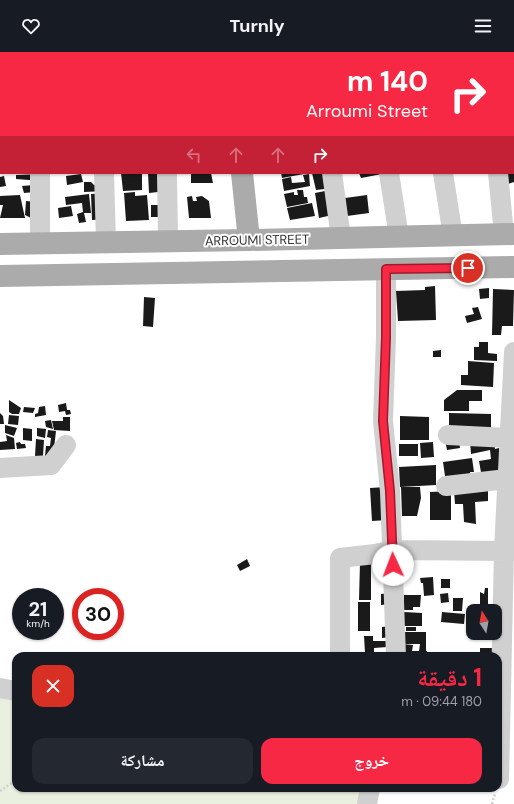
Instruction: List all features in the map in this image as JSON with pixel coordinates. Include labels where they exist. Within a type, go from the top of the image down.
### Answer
[{"type":"main road","points":[[242,174],[249,240]]},
{"type":"main road","name":"ARROUMI STREET","points":[[0,244],[509,234]]},
{"type":"main road","points":[[0,276],[514,267]]},
{"type":"street","points":[[40,174],[40,243]]},
{"type":"street","points":[[104,174],[106,242]]},
{"type":"street","points":[[168,174],[168,241]]},
{"type":"street","points":[[332,174],[342,238]]},
{"type":"street","points":[[389,174],[399,237]]},
{"type":"street","points":[[443,174],[453,236]]},
{"type":"street","points":[[498,174],[509,234]]},
{"type":"street","points":[[386,269],[386,337],[383,421],[390,491],[396,652]]},
{"type":"street","points":[[504,778],[509,550],[507,479],[514,352]]},
{"type":"street","points":[[448,435],[509,438]]},
{"type":"street","points":[[0,468],[51,465],[66,445]]},
{"type":"street","points":[[446,486],[507,479]]},
{"type":"street","points":[[340,652],[340,558],[375,554],[393,550],[509,550]]},
{"type":"street","points":[[0,688],[12,690]]},
{"type":"street","points":[[367,804],[369,792]]},
{"type":"path","points":[[0,791],[12,783]]},
{"type":"green space","points":[[0,697],[12,698],[12,792],[363,792],[359,804],[0,804]]},
{"type":"building","points":[[43,174],[42,181],[16,179],[16,175]]},
{"type":"building","points":[[81,174],[83,182],[67,185],[66,176]]},
{"type":"building","points":[[121,174],[142,174],[142,190],[123,191]]},
{"type":"building","points":[[148,174],[169,174],[158,192],[149,193]]},
{"type":"building","points":[[191,174],[211,174],[213,183],[191,183]]},
{"type":"building","points":[[281,174],[304,174],[282,178]]},
{"type":"building","points":[[309,174],[310,186],[284,191],[282,179],[291,177],[292,183],[305,182],[303,175]]},
{"type":"building","points":[[312,174],[331,174],[333,188],[316,190]]},
{"type":"building","points":[[359,174],[382,174],[361,178]]},
{"type":"building","points":[[506,174],[514,174],[514,182],[508,184]]},
{"type":"building","points":[[4,176],[6,186],[0,187],[0,177]]},
{"type":"building","points":[[84,182],[91,182],[94,185],[106,185],[106,191],[84,192]]},
{"type":"building","points":[[46,184],[46,191],[24,193],[22,186]]},
{"type":"building","points":[[297,190],[303,190],[304,197],[307,197],[308,203],[287,207],[284,194],[294,192],[294,195],[298,195]]},
{"type":"building","points":[[325,191],[341,213],[319,218],[315,193]]},
{"type":"building","points":[[135,192],[135,196],[147,195],[149,220],[126,221],[124,193]]},
{"type":"building","points":[[113,193],[114,219],[92,220],[91,194]]},
{"type":"building","points":[[89,194],[91,213],[84,213],[86,222],[79,223],[77,214],[83,212],[82,203],[66,205],[65,197]]},
{"type":"building","points":[[20,195],[25,218],[0,218],[3,205],[0,205],[0,196]]},
{"type":"building","points":[[367,195],[369,213],[347,216],[345,198]]},
{"type":"building","points":[[192,196],[193,201],[197,201],[196,197],[202,196],[209,201],[211,218],[189,218],[187,197]]},
{"type":"building","points":[[26,201],[37,202],[33,219],[25,215]]},
{"type":"building","points":[[312,203],[315,216],[290,220],[287,208]]},
{"type":"building","points":[[151,205],[164,205],[173,217],[151,217]]},
{"type":"building","points":[[71,206],[73,216],[59,218],[58,208]]},
{"type":"building","points":[[435,286],[436,320],[398,321],[396,291],[425,290],[425,287]]},
{"type":"building","points":[[489,288],[489,298],[480,299],[479,289]]},
{"type":"building","points":[[493,289],[514,290],[513,326],[502,326],[501,335],[492,335]]},
{"type":"building","points":[[144,297],[155,298],[153,327],[143,326]]},
{"type":"building","points":[[478,307],[482,319],[467,323],[465,316],[474,314],[472,308]]},
{"type":"building","points":[[479,342],[488,342],[488,353],[497,354],[497,361],[474,360],[474,347],[479,347]]},
{"type":"building","points":[[441,350],[441,357],[433,357],[433,351]]},
{"type":"building","points":[[468,361],[494,363],[493,387],[461,385],[461,375],[468,375]]},
{"type":"building","points":[[457,390],[482,390],[482,401],[469,401],[469,411],[444,411],[444,400]]},
{"type":"building","points":[[9,400],[21,408],[19,414],[12,414],[9,412]]},
{"type":"building","points":[[66,403],[67,410],[70,410],[71,414],[66,415],[65,411],[59,412],[58,405]]},
{"type":"building","points":[[45,406],[46,415],[35,417],[35,414],[38,413],[39,407]]},
{"type":"building","points":[[24,407],[35,408],[33,413],[23,412]]},
{"type":"building","points":[[0,413],[3,416],[4,424],[0,424]]},
{"type":"building","points":[[449,413],[491,414],[491,432],[449,431]]},
{"type":"building","points":[[9,415],[19,416],[18,425],[8,424]]},
{"type":"building","points":[[400,416],[429,417],[429,440],[400,440]]},
{"type":"building","points":[[63,417],[70,417],[70,431],[54,430],[52,421],[63,421]]},
{"type":"building","points":[[51,420],[53,429],[46,427],[45,421]]},
{"type":"building","points":[[5,425],[17,428],[14,436],[5,433]]},
{"type":"building","points":[[23,428],[32,429],[32,441],[23,440]]},
{"type":"building","points":[[37,428],[46,429],[45,438],[37,436]]},
{"type":"building","points":[[48,430],[56,431],[53,457],[45,456],[46,446],[50,446],[51,438],[47,437]]},
{"type":"building","points":[[6,435],[14,438],[15,449],[0,450],[0,442],[7,441]]},
{"type":"building","points":[[36,439],[44,440],[43,456],[35,456]]},
{"type":"building","points":[[459,439],[460,448],[447,450],[445,440]]},
{"type":"building","points":[[494,440],[495,449],[499,448],[503,475],[482,478],[479,461],[491,459],[490,450],[471,454],[470,441]]},
{"type":"building","points":[[20,442],[21,444],[25,444],[26,448],[17,449],[16,443]]},
{"type":"building","points":[[433,442],[434,457],[421,458],[420,443]]},
{"type":"building","points":[[399,444],[418,444],[418,456],[399,456]]},
{"type":"building","points":[[472,458],[474,472],[470,472],[470,479],[446,483],[443,462]]},
{"type":"building","points":[[436,465],[436,485],[400,487],[399,467]]},
{"type":"building","points":[[386,487],[388,520],[372,521],[370,488]]},
{"type":"building","points":[[401,487],[420,487],[421,498],[417,516],[402,516]]},
{"type":"building","points":[[488,488],[488,501],[475,502],[476,524],[464,522],[463,504],[455,504],[454,491]]},
{"type":"building","points":[[451,491],[451,520],[430,520],[430,492]]},
{"type":"building","points":[[247,559],[250,566],[240,571],[237,565]]},
{"type":"building","points":[[360,562],[371,562],[371,600],[359,600]]},
{"type":"building","points":[[433,577],[434,595],[424,596],[423,583],[421,583],[420,578]]},
{"type":"building","points":[[441,579],[450,579],[450,588],[441,588]]},
{"type":"building","points":[[485,588],[488,588],[488,604],[480,604],[480,592],[484,594]]},
{"type":"building","points":[[390,593],[390,604],[381,605],[381,594]]},
{"type":"building","points":[[448,593],[449,602],[441,603],[440,594]]},
{"type":"building","points":[[404,595],[421,595],[420,607],[413,607],[413,610],[404,610]]},
{"type":"building","points":[[453,598],[463,598],[462,611],[453,611]]},
{"type":"building","points":[[358,602],[370,602],[370,631],[358,631]]},
{"type":"building","points":[[404,612],[422,613],[422,626],[404,626]]},
{"type":"building","points":[[442,612],[465,614],[464,624],[441,622]]},
{"type":"building","points":[[391,626],[391,637],[382,638],[382,627]]},
{"type":"building","points":[[406,627],[416,627],[416,631],[406,631]]},
{"type":"building","points":[[402,632],[426,632],[426,651],[419,651],[420,644],[402,644]]},
{"type":"building","points":[[364,636],[373,636],[373,641],[393,641],[387,647],[374,648],[374,652],[365,652]]},
{"type":"building","points":[[402,644],[413,645],[412,651],[427,651],[427,652],[401,652]]},
{"type":"building","points":[[480,648],[499,648],[499,652],[480,652]]},
{"type":"route","points":[[393,565],[390,491],[383,421],[386,337],[386,269],[468,268]]}]
